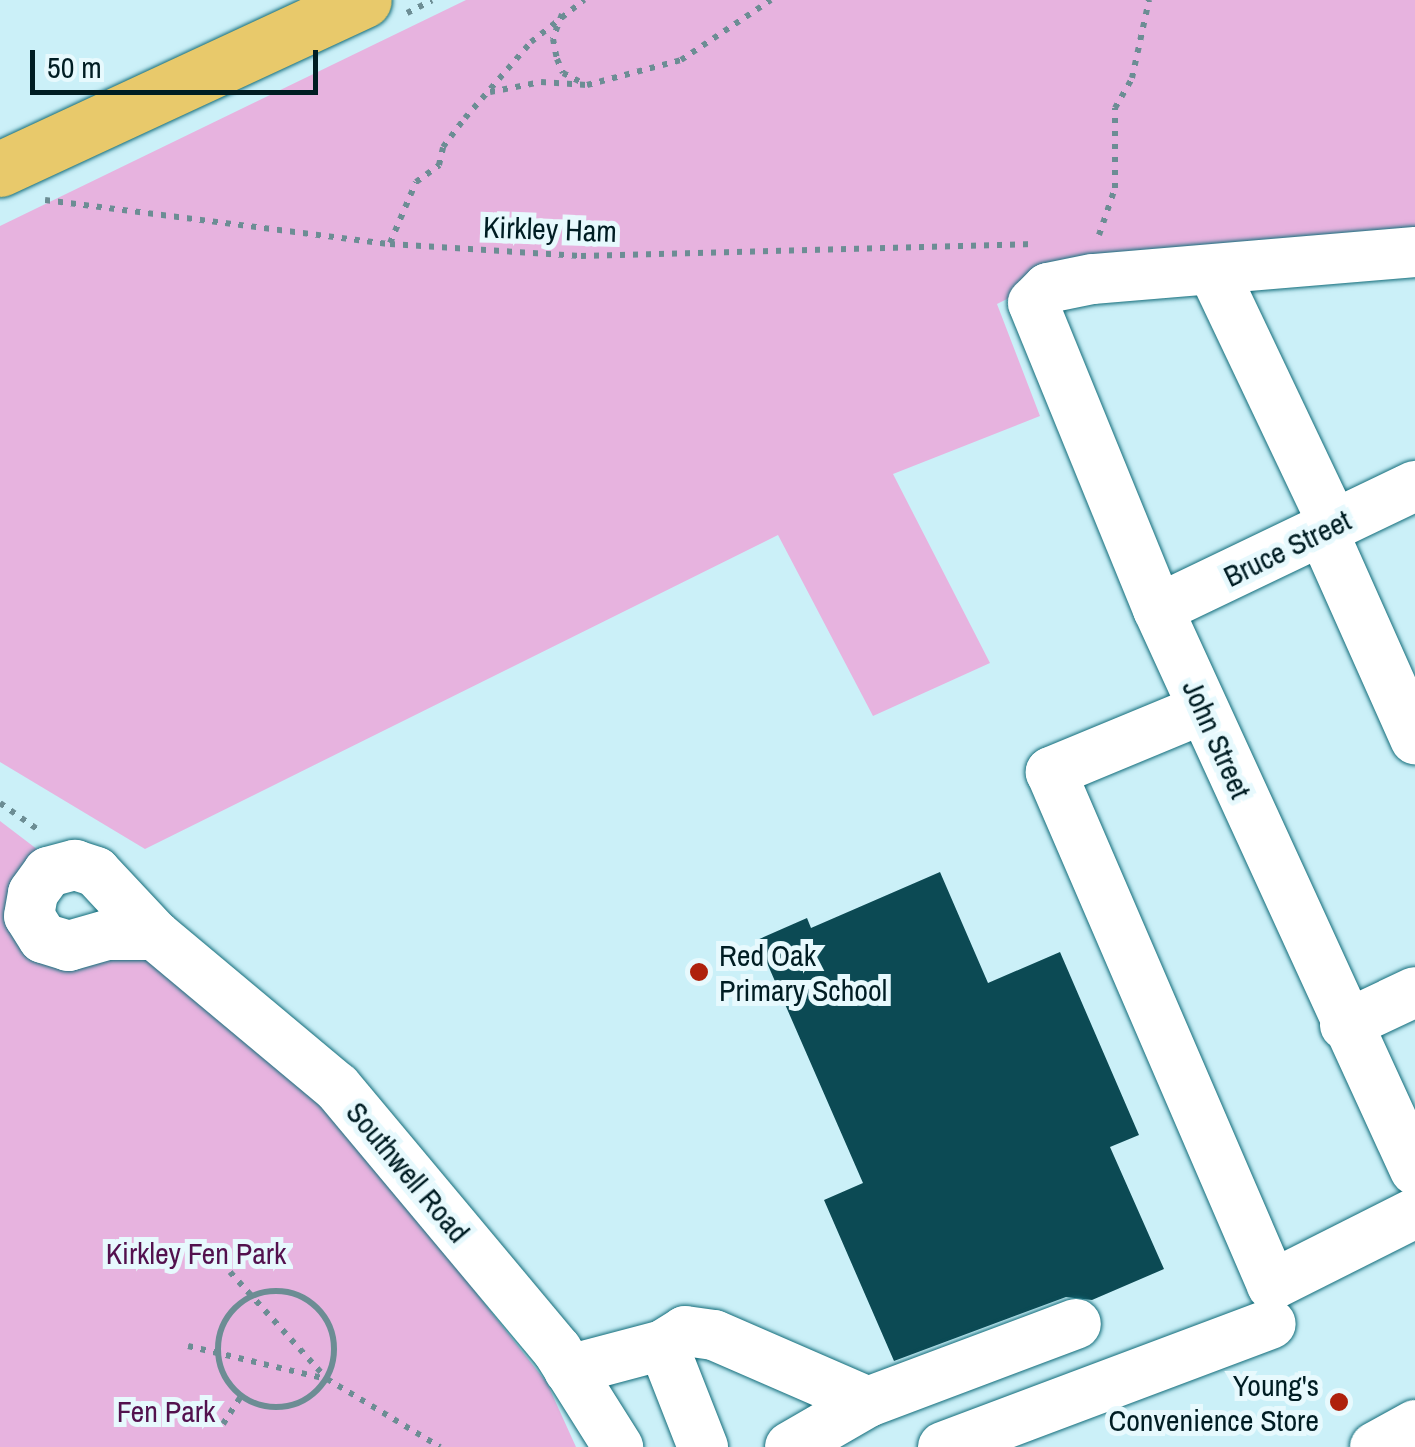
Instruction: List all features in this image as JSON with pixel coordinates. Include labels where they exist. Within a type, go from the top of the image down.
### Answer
[{"type":"highway","points":[[4,167],[364,0]]},
{"type":"street","points":[[1088,268],[1214,273],[1415,252]]},
{"type":"street","name":"John Street","points":[[1088,268],[1048,288],[1032,303],[1158,609],[1344,1025],[1415,1170]]},
{"type":"street","points":[[1214,273],[1329,529],[1415,740]]},
{"type":"street","name":"Bruce Street","points":[[1158,609],[1415,486]]},
{"type":"street","points":[[1204,709],[1051,772],[1272,1284],[1415,1213]]},
{"type":"street","name":"Southwell Road","points":[[155,935],[337,1088],[569,1370],[618,1447]]},
{"type":"street","points":[[1344,1025],[1415,992]]},
{"type":"street","points":[[790,1447],[868,1402],[1076,1324]]},
{"type":"street","points":[[970,1443],[1272,1324]]},
{"type":"street","points":[[569,1370],[663,1346],[684,1331],[714,1334],[868,1402]]},
{"type":"street","points":[[663,1346],[703,1447]]},
{"type":"street","points":[[1376,1447],[1415,1426]]},
{"type":"path","points":[[390,244],[416,182],[439,166],[442,147],[563,12],[584,0]]},
{"type":"path","points":[[490,92],[541,82],[587,85],[681,60],[771,0]]},
{"type":"path","points":[[1088,268],[1115,188],[1115,108],[1132,78],[1149,0]]},
{"type":"path","points":[[563,12],[553,39],[557,58],[563,73],[587,85]]},
{"type":"path","name":"Kirkley Ham","points":[[4,167],[32,198],[390,244],[581,256],[1039,244]]},
{"type":"path","points":[[230,1272],[327,1379],[440,1447]]},
{"type":"path","points":[[279,1289],[308,1298],[329,1320],[336,1350],[327,1379],[306,1400],[277,1408],[242,1395],[226,1380],[217,1351],[225,1319],[248,1296],[279,1289]]},
{"type":"path","points":[[188,1346],[327,1379]]},
{"type":"path","points":[[223,1424],[242,1395]]},
{"type":"green space","points":[[466,0],[1415,0],[1415,247],[1057,274],[997,304],[1040,416],[893,474],[990,663],[873,716],[778,535],[145,849],[0,762],[0,226]]},
{"type":"green space","name":"Kirkley Fen Park","points":[[0,821],[46,856],[12,918],[142,949],[330,1107],[547,1383],[576,1447],[0,1447]]},
{"type":"building","points":[[940,872],[988,983],[1060,952],[1139,1135],[1110,1147],[1164,1269],[1092,1300],[1066,1297],[894,1361],[824,1200],[863,1183],[757,940],[807,918],[811,928]]},
{"type":"place","name":"Red Oak Primary School","points":[[699,972]]},
{"type":"place","name":"Young's Convenience Store","points":[[1339,1402]]},
{"type":"park label","name":"Fen Park","points":[[166,1411]]}]
